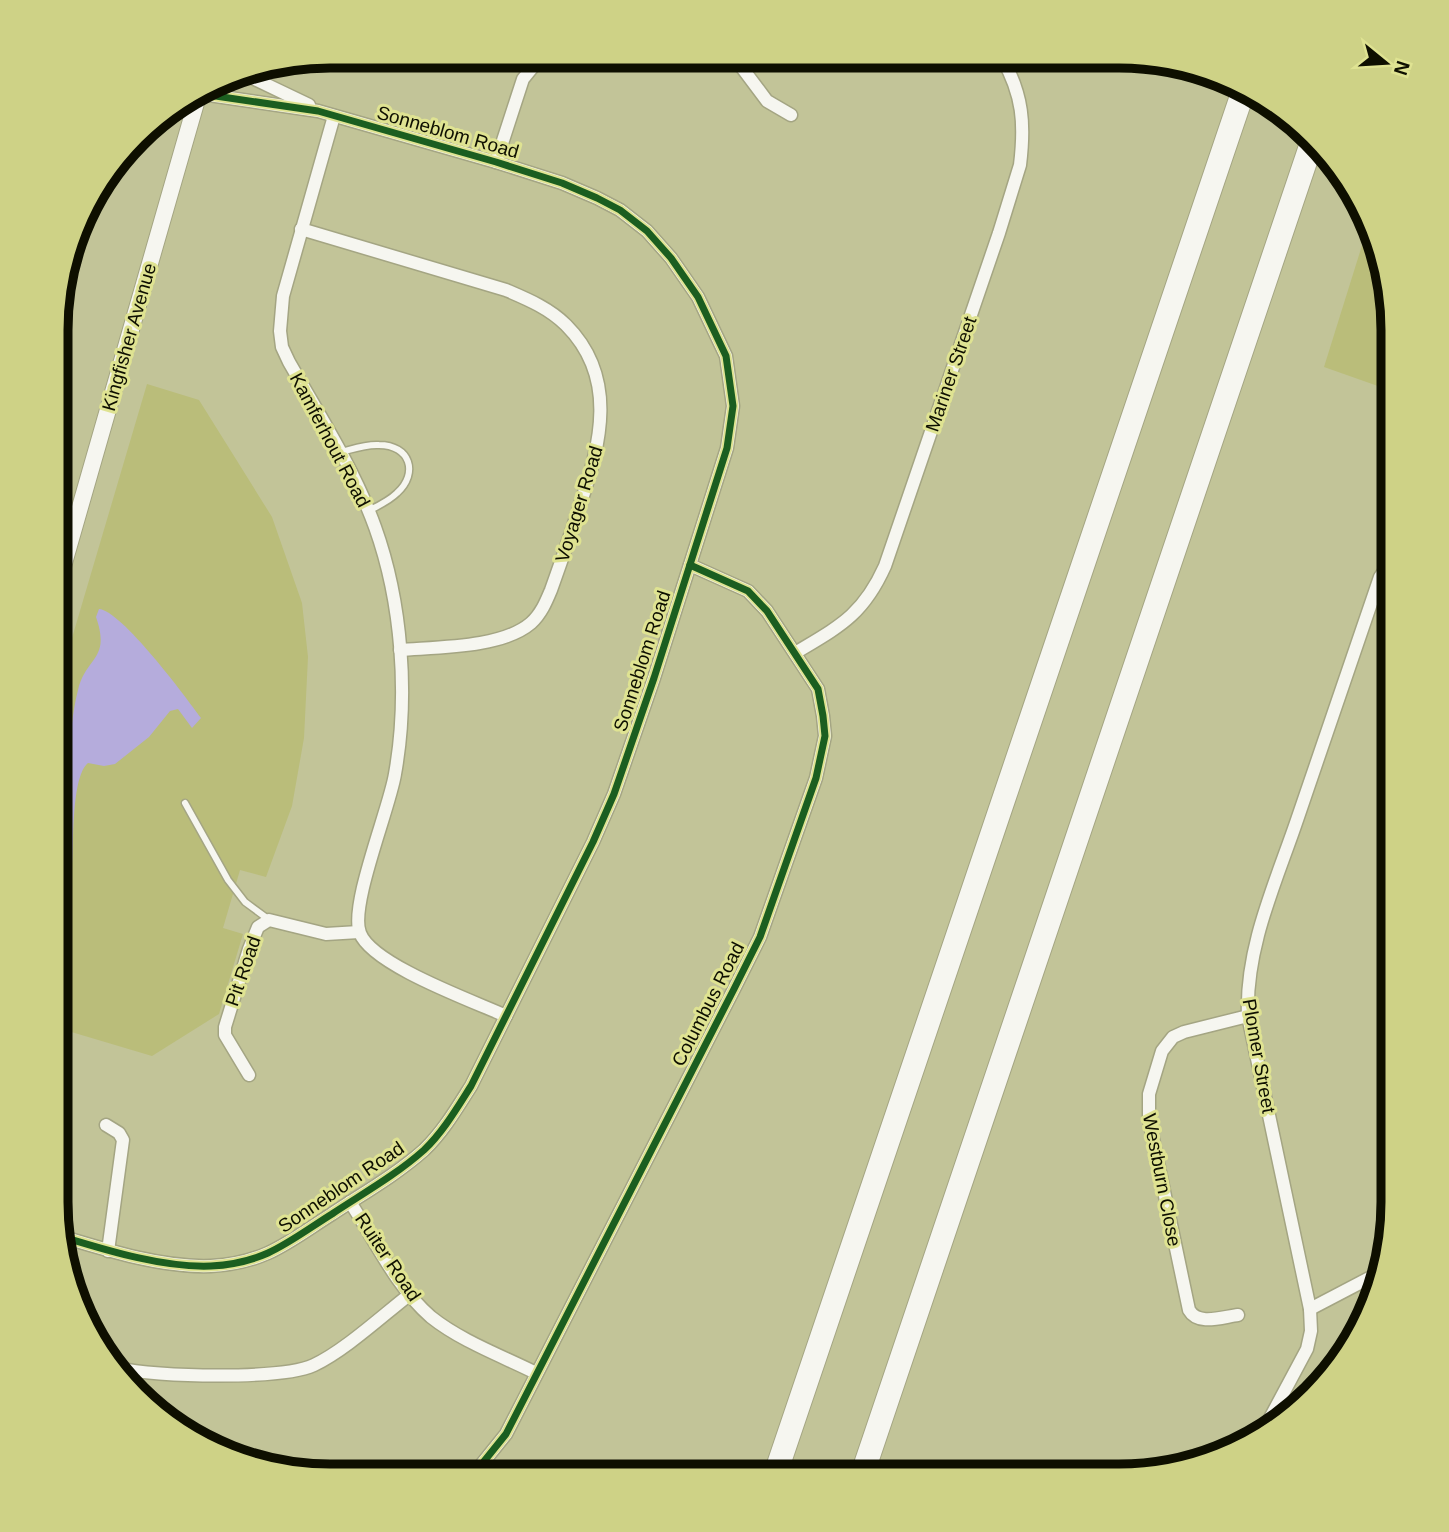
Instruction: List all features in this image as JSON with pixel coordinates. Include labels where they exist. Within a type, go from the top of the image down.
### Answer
[{"type":"highway","points":[[779,1464],[1241,98]]},
{"type":"highway","points":[[866,1464],[1309,151]]},
{"type":"street","points":[[496,162],[523,79],[532,68]]},
{"type":"street","points":[[742,68],[767,101],[791,115]]},
{"type":"street","name":"Mariner Street","points":[[795,653],[852,617],[874,589],[885,565],[1020,165],[1024,133],[1020,101],[1007,68]]},
{"type":"street","name":"Sonneblom Road","points":[[71,1239],[108,1251],[181,1265],[210,1266],[242,1262],[268,1252],[350,1202],[424,1150],[448,1122],[471,1086],[593,842],[614,794],[727,448],[733,406],[726,356],[698,297],[671,258],[647,231],[620,210],[562,183],[318,111],[255,79]]},
{"type":"street","name":"Sonneblom Road","points":[[212,97],[318,111]]},
{"type":"street","name":"Kingfisher Avenue","points":[[68,549],[197,104]]},
{"type":"street","name":"Kingfisher Avenue","points":[[68,517],[184,113]]},
{"type":"street","name":"Kamferhout Road","points":[[334,116],[301,229],[280,315],[282,347],[341,452],[368,511],[386,562],[400,650],[400,747],[395,776],[365,879],[360,903],[359,932]]},
{"type":"street","name":"Voyager Road","points":[[301,229],[506,290],[530,301],[566,325],[589,359],[597,383],[602,408],[596,457],[551,590],[533,621],[502,638],[400,650]]},
{"type":"street","name":"Columbus Road","points":[[482,1464],[506,1434],[760,937],[816,778],[825,736],[818,689],[767,611],[748,591],[690,565]]},
{"type":"street","name":"Plomer Street","points":[[1271,1415],[1307,1349],[1311,1331],[1310,1309],[1248,1016],[1247,992],[1266,911],[1381,575]]},
{"type":"street","name":"Pit Road","points":[[250,1075],[225,1035],[225,1027],[258,927],[270,920],[326,934],[359,932]]},
{"type":"street","points":[[359,932],[380,956],[398,967],[506,1016]]},
{"type":"street","name":"Westburn Close","points":[[1238,1315],[1200,1319],[1192,1316],[1189,1310],[1148,1106],[1156,1067],[1167,1043],[1184,1032],[1248,1016]]},
{"type":"street","points":[[106,1125],[119,1133],[123,1140],[108,1251]]},
{"type":"street","name":"Ruiter Road","points":[[350,1202],[410,1295],[432,1318],[536,1373]]},
{"type":"street","points":[[1310,1309],[1369,1278]]},
{"type":"street","points":[[130,1370],[155,1374],[279,1374],[302,1370],[327,1357],[410,1295]]},
{"type":"lane","points":[[341,452],[380,444],[397,449],[406,457],[409,468],[407,482],[396,494],[368,511]]},
{"type":"lane","points":[[185,803],[228,880],[245,902],[270,920]]},
{"type":"green space","points":[[1364,238],[1379,296],[1381,387],[1324,367]]},
{"type":"green space","points":[[147,384],[199,400],[272,517],[302,603],[308,657],[304,738],[292,806],[266,877],[240,870],[223,928],[243,934],[219,1014],[152,1056],[68,1031],[68,652]]},
{"type":"shaded area","points":[[99,609],[109,613],[137,638],[201,718],[192,728],[178,709],[170,711],[149,737],[115,764],[104,766],[88,763],[76,796],[72,868],[68,870],[68,765],[72,721],[82,679],[96,657],[101,642],[96,617]]},
{"type":"cycle path","points":[[71,1239],[135,1257],[174,1264],[211,1266],[247,1260],[284,1245],[379,1184],[424,1150],[449,1120],[471,1086],[593,842],[614,794],[727,448],[733,406],[726,356],[698,297],[671,258],[647,231],[620,210],[562,183],[318,111],[214,96]]},
{"type":"cycle path","points":[[482,1464],[506,1434],[760,937],[816,778],[825,736],[818,689],[767,611],[748,591],[690,565]]}]
